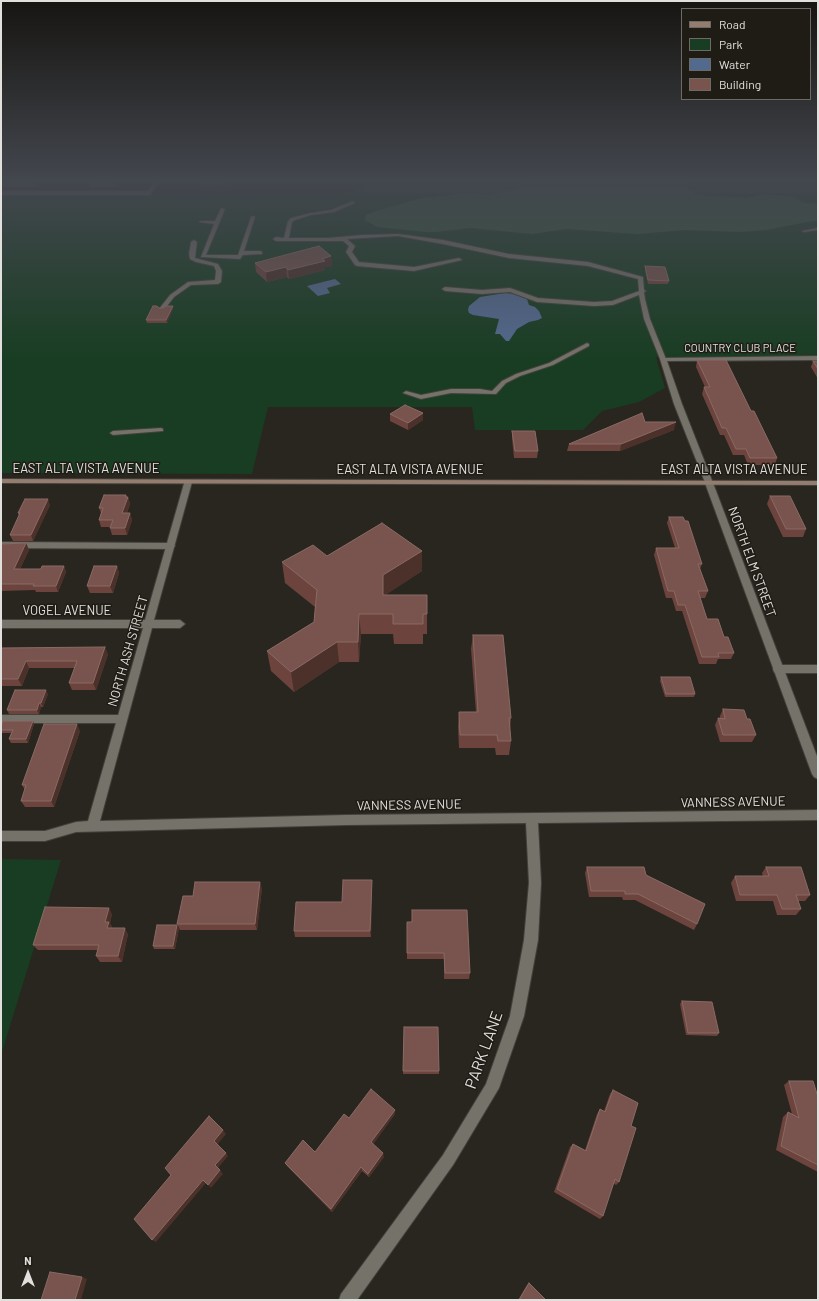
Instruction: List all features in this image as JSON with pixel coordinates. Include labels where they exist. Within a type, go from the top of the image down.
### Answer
[{"type":"main road","name":"EAST ALTA VISTA AVENUE","points":[[1,482],[818,483]]},
{"type":"street","name":"COUNTRY CLUB PLACE","points":[[663,359],[818,358]]},
{"type":"street","name":"NORTH ELM STREET","points":[[663,359],[678,404],[818,774]]},
{"type":"street","name":"NORTH ASH STREET","points":[[92,827],[188,482]]},
{"type":"street","name":"VOGEL AVENUE","points":[[1,624],[180,624]]},
{"type":"street","points":[[778,669],[818,669]]},
{"type":"street","name":"VANNESS AVENUE","points":[[1,836],[45,836],[76,827],[346,820],[818,815]]},
{"type":"street","name":"PARK LANE","points":[[347,1300],[448,1160],[492,1088],[516,1016],[531,940],[535,883],[532,818]]},
{"type":"lane","points":[[210,241],[203,256],[260,253]]},
{"type":"lane","points":[[241,255],[246,241]]},
{"type":"lane","points":[[346,241],[352,246],[349,252],[357,264],[414,269],[459,260]]},
{"type":"lane","points":[[435,241],[509,256],[588,264],[641,278],[643,291],[642,299],[646,319],[663,359]]},
{"type":"lane","points":[[162,309],[172,296],[190,283],[218,282],[219,271],[216,265],[198,261],[193,258],[192,254],[194,242]]},
{"type":"lane","points":[[445,289],[482,292],[510,290],[537,300],[594,304],[613,303],[643,291]]},
{"type":"lane","points":[[406,393],[421,397],[465,391],[494,393],[504,382],[518,375],[551,364],[588,345]]},
{"type":"lane","points":[[112,433],[161,430]]},
{"type":"lane","points":[[1,545],[170,546]]},
{"type":"lane","points":[[1,719],[122,719]]},
{"type":"green space","points":[[1,241],[818,241],[818,356],[656,357],[665,388],[639,402],[602,411],[583,430],[475,430],[472,407],[268,407],[252,474],[1,473]]},
{"type":"green space","points":[[1,859],[61,860],[1,1055]]},
{"type":"water","points":[[335,279],[341,284],[327,288],[330,293],[318,296],[307,286]]},
{"type":"water","points":[[505,293],[517,294],[527,299],[529,305],[535,307],[539,311],[542,318],[529,322],[517,329],[509,341],[506,341],[500,334],[495,334],[499,319],[473,315],[469,313],[468,310],[469,306],[480,297]]},
{"type":"building","points":[[319,246],[331,256],[322,259],[325,261],[288,270],[286,267],[266,272],[255,263]]},
{"type":"building","points":[[645,266],[665,267],[669,281],[648,280]]},
{"type":"building","points":[[153,306],[163,308],[166,306],[173,306],[166,320],[146,320]]},
{"type":"building","points":[[697,360],[726,360],[751,411],[754,411],[777,458],[750,458],[746,449],[736,449],[726,428],[722,428],[704,387],[710,387]]},
{"type":"building","points":[[813,361],[818,361],[818,369]]},
{"type":"building","points":[[405,405],[423,413],[408,423],[390,414]]},
{"type":"building","points":[[642,413],[645,422],[676,422],[621,444],[569,444]]},
{"type":"building","points":[[512,431],[535,431],[538,451],[515,451]]},
{"type":"building","points":[[104,495],[126,495],[125,497],[128,497],[122,513],[130,513],[125,528],[110,528],[113,520],[99,520],[103,508],[99,508]]},
{"type":"building","points":[[770,496],[790,496],[806,529],[786,529]]},
{"type":"building","points":[[25,499],[48,499],[31,535],[10,535],[20,513],[18,513]]},
{"type":"building","points":[[669,517],[683,517],[685,521],[688,521],[702,564],[698,564],[708,591],[698,591],[707,619],[718,619],[724,637],[728,637],[734,653],[718,653],[719,657],[702,657],[685,605],[678,605],[674,591],[668,591],[656,548],[679,548]]},
{"type":"building","points":[[382,523],[422,551],[383,575],[383,595],[427,595],[427,614],[423,614],[423,624],[393,624],[393,614],[359,614],[358,642],[337,642],[291,672],[267,651],[314,622],[317,590],[282,562],[313,545],[327,556]]},
{"type":"building","points":[[26,543],[14,569],[41,569],[42,566],[64,566],[56,586],[1,584],[1,544]]},
{"type":"building","points":[[94,566],[117,566],[110,586],[87,586]]},
{"type":"building","points":[[473,635],[503,635],[511,718],[509,718],[511,741],[498,741],[497,735],[460,735],[459,712],[478,712]]},
{"type":"building","points":[[105,647],[93,683],[69,683],[77,661],[26,661],[18,679],[1,679],[1,648]]},
{"type":"building","points":[[661,677],[690,677],[695,694],[666,694]]},
{"type":"building","points":[[15,690],[46,690],[37,710],[7,710]]},
{"type":"building","points":[[723,709],[744,710],[747,719],[750,719],[756,735],[723,735],[718,718],[725,719]]},
{"type":"building","points":[[3,721],[33,721],[26,739],[9,739],[13,730],[1,730]]},
{"type":"building","points":[[44,724],[77,724],[51,801],[21,801],[26,785],[22,785]]},
{"type":"building","points":[[587,867],[644,867],[646,875],[705,904],[697,924],[638,894],[625,894],[625,891],[591,891]]},
{"type":"building","points":[[766,867],[801,867],[810,895],[796,895],[801,909],[782,909],[777,895],[740,895],[735,876],[769,876]]},
{"type":"building","points":[[343,880],[372,880],[370,931],[294,931],[296,902],[342,902]]},
{"type":"building","points":[[195,882],[260,882],[255,924],[177,924],[183,896],[193,896]]},
{"type":"building","points":[[45,907],[109,908],[105,922],[109,922],[107,928],[125,928],[118,956],[96,956],[99,945],[33,945]]},
{"type":"building","points":[[412,910],[467,910],[470,973],[445,973],[444,953],[407,953],[407,922],[412,922]]},
{"type":"building","points":[[157,925],[177,925],[173,946],[153,946]]},
{"type":"building","points":[[682,1001],[712,1002],[719,1033],[688,1033]]},
{"type":"building","points":[[404,1027],[438,1027],[439,1071],[403,1071]]},
{"type":"building","points":[[789,1081],[813,1081],[818,1097],[818,1165],[781,1146],[788,1112],[799,1118]]},
{"type":"building","points":[[371,1089],[395,1110],[371,1142],[383,1153],[368,1174],[361,1167],[331,1209],[285,1163],[303,1140],[315,1152],[344,1114],[349,1118]]},
{"type":"building","points":[[613,1090],[638,1103],[631,1126],[636,1128],[619,1182],[615,1179],[603,1216],[557,1189],[573,1144],[586,1151],[600,1109],[605,1112]]},
{"type":"building","points":[[209,1116],[223,1130],[214,1141],[226,1153],[215,1165],[220,1170],[208,1185],[203,1180],[152,1240],[134,1219],[171,1175],[165,1168]]},
{"type":"building","points":[[50,1272],[82,1277],[75,1300],[41,1300]]},
{"type":"building","points":[[529,1283],[546,1300],[519,1300]]}]
